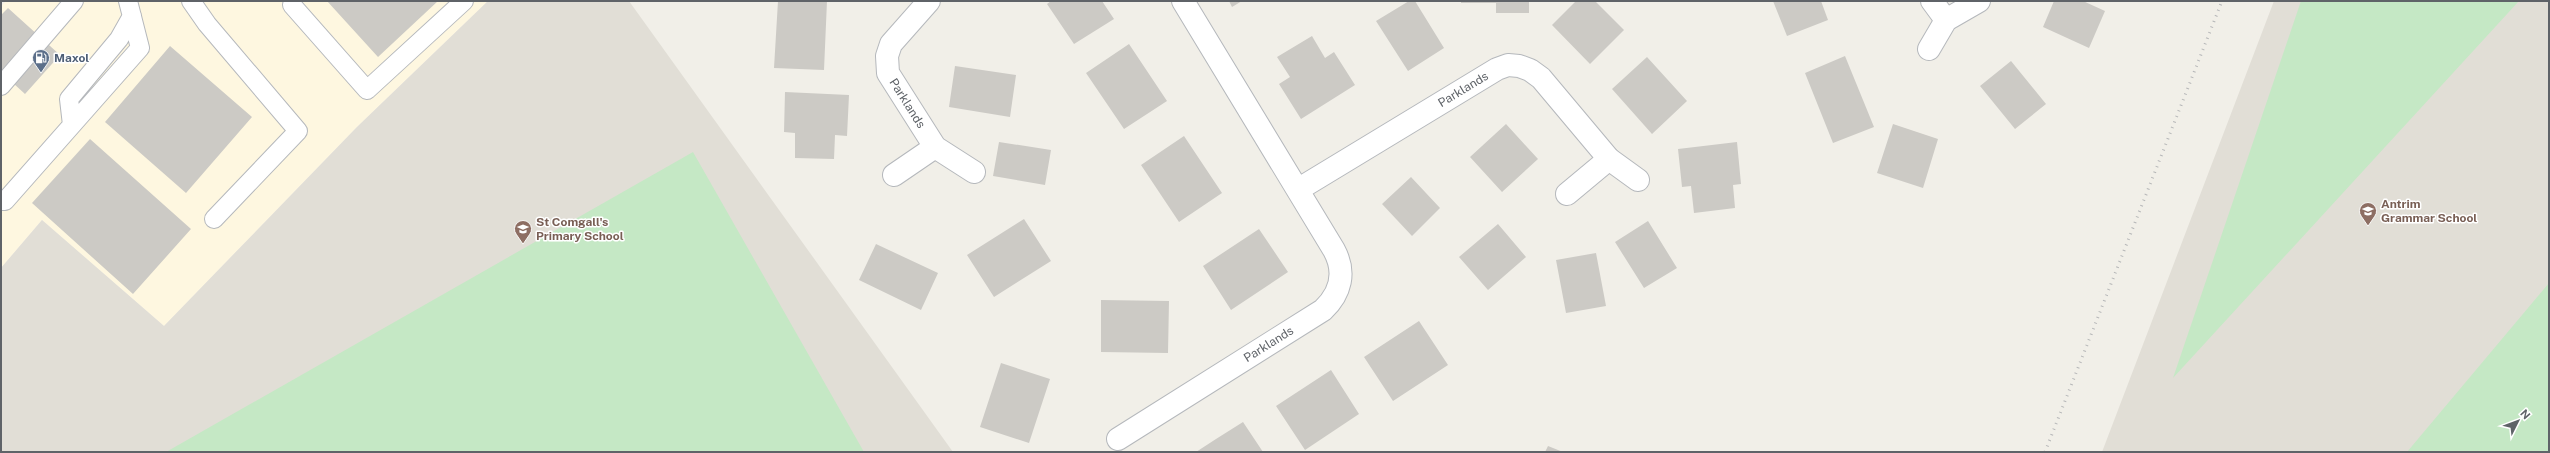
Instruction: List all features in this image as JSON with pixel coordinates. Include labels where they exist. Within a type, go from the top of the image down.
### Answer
[{"type":"street","name":"Parklands","points":[[929,1],[894,41],[888,50],[886,62],[893,83],[935,147],[974,172]]},
{"type":"street","name":"Parklands","points":[[1118,439],[1323,310],[1334,297],[1341,280],[1339,262],[1298,189],[1183,1]]},
{"type":"street","points":[[1932,1],[1946,20]]},
{"type":"street","points":[[1929,49],[1946,20],[1979,1]]},
{"type":"street","name":"Parklands","points":[[1298,189],[1497,69],[1508,65],[1525,68],[1541,78],[1609,158],[1638,180]]},
{"type":"street","points":[[894,175],[935,147]]},
{"type":"street","points":[[1567,194],[1609,158]]},
{"type":"lane","points":[[1,86],[74,1]]},
{"type":"lane","points":[[191,1],[207,24],[298,131],[214,219]]},
{"type":"lane","points":[[292,5],[367,90],[464,1]]},
{"type":"lane","points":[[1,201],[5,201],[140,48],[130,9]]},
{"type":"shaded area","points":[[6,1],[488,1],[357,127],[164,326],[42,220],[1,268],[1,6]]},
{"type":"shaded area","name":"St Comgall's Primary School","points":[[488,1],[629,1],[953,452],[1,452],[1,268],[42,220],[164,326],[357,127]]},
{"type":"shaded area","name":"Antrim Grammar School","points":[[2274,1],[2549,1],[2549,452],[2102,452]]},
{"type":"green space","points":[[2301,1],[2519,1],[2173,378]]},
{"type":"green space","points":[[693,152],[864,452],[166,452]]},
{"type":"green space","points":[[2549,283],[2549,452],[2407,452]]},
{"type":"building","points":[[327,1],[438,1],[378,57]]},
{"type":"building","points":[[778,1],[827,1],[824,70],[774,68]]},
{"type":"building","points":[[1051,1],[1102,1],[1114,19],[1074,44],[1047,4]]},
{"type":"building","points":[[1229,1],[1242,1],[1232,7]]},
{"type":"building","points":[[1409,1],[1415,1],[1444,48],[1408,71],[1376,21]]},
{"type":"building","points":[[1461,1],[1529,1],[1529,13],[1496,13],[1496,3],[1461,3]]},
{"type":"building","points":[[1576,1],[1595,1],[1624,30],[1590,64],[1552,25]]},
{"type":"building","points":[[1773,1],[1821,1],[1828,20],[1787,36]]},
{"type":"building","points":[[2054,1],[2083,1],[2105,11],[2089,48],[2043,27]]},
{"type":"building","points":[[8,8],[60,55],[25,94],[1,72],[1,15]]},
{"type":"building","points":[[1312,36],[1325,58],[1334,52],[1355,85],[1301,119],[1279,84],[1290,77],[1277,57]]},
{"type":"building","points":[[1129,44],[1167,101],[1124,129],[1086,73]]},
{"type":"building","points":[[170,46],[252,117],[186,193],[105,122]]},
{"type":"building","points":[[1845,56],[1874,127],[1833,143],[1805,73]]},
{"type":"building","points":[[1647,57],[1687,101],[1652,134],[1612,89]]},
{"type":"building","points":[[2011,61],[2046,104],[2015,129],[1980,86]]},
{"type":"building","points":[[955,66],[1016,75],[1010,117],[949,107]]},
{"type":"building","points":[[785,92],[849,95],[847,136],[835,135],[834,159],[795,158],[795,133],[784,132]]},
{"type":"building","points":[[1506,124],[1538,159],[1502,192],[1470,157]]},
{"type":"building","points":[[1893,124],[1938,139],[1923,188],[1877,173]]},
{"type":"building","points":[[1184,136],[1222,193],[1179,222],[1141,165]]},
{"type":"building","points":[[90,139],[191,229],[133,294],[32,203]]},
{"type":"building","points":[[999,142],[1051,150],[1045,185],[993,176]]},
{"type":"building","points":[[1737,142],[1741,184],[1733,185],[1735,208],[1694,213],[1691,186],[1682,187],[1678,149]]},
{"type":"building","points":[[1411,177],[1440,208],[1412,236],[1382,204]]},
{"type":"building","points":[[1024,219],[1051,261],[994,297],[967,255]]},
{"type":"building","points":[[1648,221],[1677,268],[1644,288],[1615,242]]},
{"type":"building","points":[[1498,224],[1526,257],[1488,290],[1459,257]]},
{"type":"building","points":[[1259,229],[1288,272],[1231,310],[1203,266]]},
{"type":"building","points":[[876,244],[938,273],[921,310],[859,280]]},
{"type":"building","points":[[1596,253],[1606,306],[1566,313],[1556,260]]},
{"type":"building","points":[[1101,300],[1169,301],[1168,353],[1101,352]]},
{"type":"building","points":[[1419,321],[1448,365],[1393,401],[1364,357]]},
{"type":"building","points":[[1001,363],[1050,379],[1029,443],[980,427]]},
{"type":"building","points":[[1331,370],[1359,414],[1305,450],[1276,406]]},
{"type":"building","points":[[1243,422],[1263,452],[1196,452],[1216,439]]},
{"type":"building","points":[[1548,446],[1563,452],[1545,452]]},
{"type":"railway","points":[[2045,452],[2222,1]]},
{"type":"place","name":"Maxol","points":[[41,73]]},
{"type":"place","name":"Antrim Grammar School","points":[[2368,226]]},
{"type":"place","name":"St Comgall's Primary School","points":[[523,244]]}]
